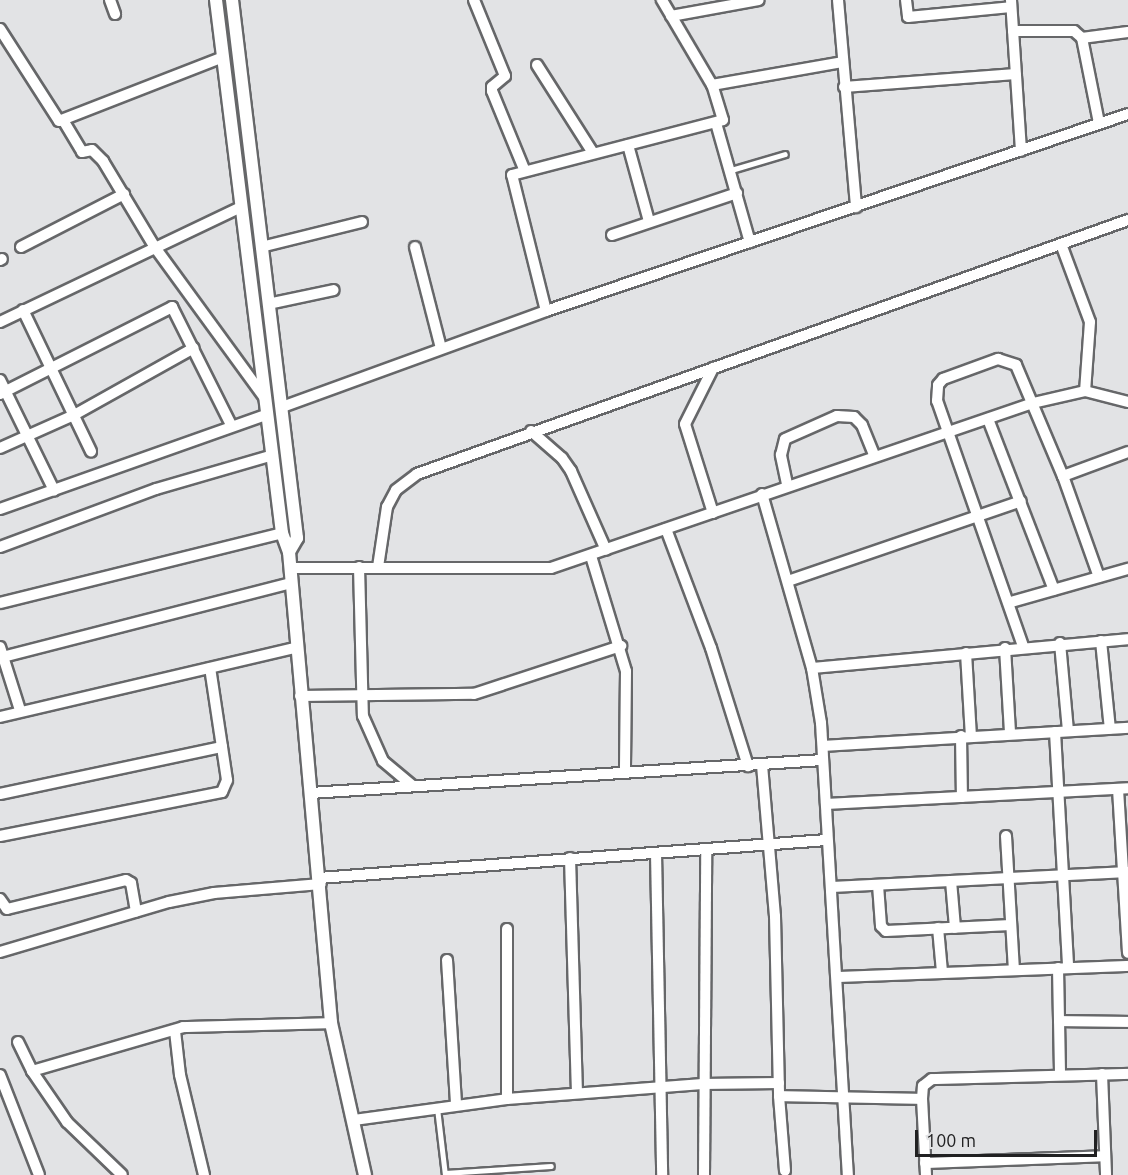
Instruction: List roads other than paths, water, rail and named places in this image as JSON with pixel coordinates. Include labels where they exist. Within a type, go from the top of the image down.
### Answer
[{"type":"street","points":[[110,0],[115,14]]},
{"type":"street","points":[[216,0],[282,533],[289,552],[295,648],[320,881],[331,1023],[365,1175]]},
{"type":"street","points":[[232,0],[297,538],[289,552]]},
{"type":"street","points":[[474,0],[505,76],[494,85],[492,92],[524,169]]},
{"type":"street","points":[[546,311],[511,178],[515,172],[716,123],[723,118],[711,85],[662,0]]},
{"type":"street","points":[[671,16],[759,0]]},
{"type":"street","points":[[837,0],[855,207]]},
{"type":"street","points":[[906,0],[908,17],[1011,4],[1021,151]]},
{"type":"street","points":[[0,29],[54,117],[63,120],[223,57]]},
{"type":"street","points":[[1013,31],[1074,31],[1082,39],[1099,123]]},
{"type":"street","points":[[1082,39],[1128,32]]},
{"type":"street","points":[[711,85],[842,62]]},
{"type":"street","points":[[537,65],[593,153]]},
{"type":"street","points":[[844,87],[1016,74]]},
{"type":"street","points":[[282,407],[546,311],[1128,114]]},
{"type":"street","points":[[63,120],[79,150],[96,152],[154,246],[265,399]]},
{"type":"street","points":[[716,123],[732,170],[750,242]]},
{"type":"street","points":[[628,145],[650,221]]},
{"type":"street","points":[[612,235],[737,193]]},
{"type":"street","points":[[21,247],[124,194]]},
{"type":"street","points":[[0,322],[154,246],[241,207]]},
{"type":"street","points":[[378,567],[387,507],[406,481],[531,431],[1128,220]]},
{"type":"street","points":[[261,247],[362,222]]},
{"type":"street","points":[[1061,244],[1090,322],[1085,391]]},
{"type":"street","points":[[415,247],[441,348]]},
{"type":"street","points":[[268,304],[334,290]]},
{"type":"street","points":[[3,393],[53,369],[166,308],[176,311],[231,425]]},
{"type":"street","points":[[23,310],[91,451]]},
{"type":"street","points":[[0,448],[74,415],[194,348]]},
{"type":"street","points":[[1023,646],[1011,602],[937,401],[938,385],[944,379],[998,359],[1016,365],[1064,477],[1099,577]]},
{"type":"street","points":[[713,368],[685,424],[713,513]]},
{"type":"street","points":[[0,380],[3,393],[28,435],[54,490]]},
{"type":"street","points":[[290,568],[535,570],[591,556],[787,484],[1033,403],[1085,391],[1128,402]]},
{"type":"street","points":[[0,496],[3,508],[231,425],[268,414]]},
{"type":"street","points":[[787,484],[781,455],[784,439],[837,416],[854,417],[861,425],[874,455]]},
{"type":"street","points":[[988,419],[1054,590]]},
{"type":"street","points":[[531,431],[562,458],[571,471],[606,550]]},
{"type":"street","points":[[1064,477],[1128,452]]},
{"type":"street","points":[[0,547],[156,489],[273,455]]},
{"type":"street","points":[[762,494],[813,668],[823,746],[848,1175]]},
{"type":"street","points":[[788,581],[1021,501]]},
{"type":"street","points":[[666,529],[748,766]]},
{"type":"street","points":[[0,603],[282,533]]},
{"type":"street","points":[[591,556],[621,646],[626,671],[625,772]]},
{"type":"street","points":[[358,567],[360,696],[371,740],[383,761],[412,785]]},
{"type":"street","points":[[1011,602],[1128,568]]},
{"type":"street","points":[[20,710],[2,652],[291,583]]},
{"type":"street","points":[[813,668],[1023,646],[1128,639]]},
{"type":"street","points":[[1101,641],[1110,729]]},
{"type":"street","points":[[1060,643],[1068,731]]},
{"type":"street","points":[[300,696],[474,694],[621,646]]},
{"type":"street","points":[[0,717],[20,710],[295,648]]},
{"type":"street","points":[[1005,648],[1010,734]]},
{"type":"street","points":[[962,796],[966,736],[966,653]]},
{"type":"street","points":[[0,836],[222,792],[227,780],[210,668]]},
{"type":"street","points":[[823,746],[1128,728]]},
{"type":"street","points":[[1055,732],[1063,874],[1060,1074]]},
{"type":"street","points":[[0,794],[222,747]]},
{"type":"street","points":[[310,793],[823,760]]},
{"type":"street","points":[[762,765],[770,846],[779,1096],[785,1171]]},
{"type":"street","points":[[826,804],[1123,789],[1128,953]]},
{"type":"street","points":[[1006,836],[1014,969]]},
{"type":"street","points":[[0,952],[136,912],[214,893],[570,858],[656,854],[827,840]]},
{"type":"street","points":[[704,1175],[702,1084],[706,850]]},
{"type":"street","points":[[656,854],[662,1175]]},
{"type":"street","points":[[570,858],[576,1093]]},
{"type":"street","points":[[832,887],[1125,872]]},
{"type":"street","points":[[0,899],[7,909],[126,880],[131,883],[136,912]]},
{"type":"street","points":[[951,881],[955,928]]},
{"type":"street","points":[[878,885],[883,929],[1011,925]]},
{"type":"street","points":[[938,928],[942,972]]},
{"type":"street","points":[[507,929],[507,1099]]},
{"type":"street","points":[[447,960],[456,1105]]},
{"type":"street","points":[[837,977],[1128,966]]},
{"type":"street","points":[[1059,1022],[1128,1022]]},
{"type":"street","points":[[32,1071],[183,1027],[331,1023]]},
{"type":"street","points":[[175,1031],[180,1075],[204,1175]]},
{"type":"street","points":[[18,1042],[32,1071],[67,1122],[122,1175]]},
{"type":"street","points":[[1102,1074],[1106,1175]]},
{"type":"street","points":[[926,1175],[922,1099],[923,1086],[932,1079],[1128,1074]]},
{"type":"street","points":[[0,1075],[39,1175]]},
{"type":"street","points":[[354,1120],[507,1099],[702,1084],[779,1083]]},
{"type":"street","points":[[779,1096],[843,1095],[922,1099]]},
{"type":"street","points":[[925,1163],[1105,1156]]},
{"type":"lane","points":[[732,170],[785,153]]},
{"type":"lane","points":[[437,1107],[445,1174],[551,1166]]}]
